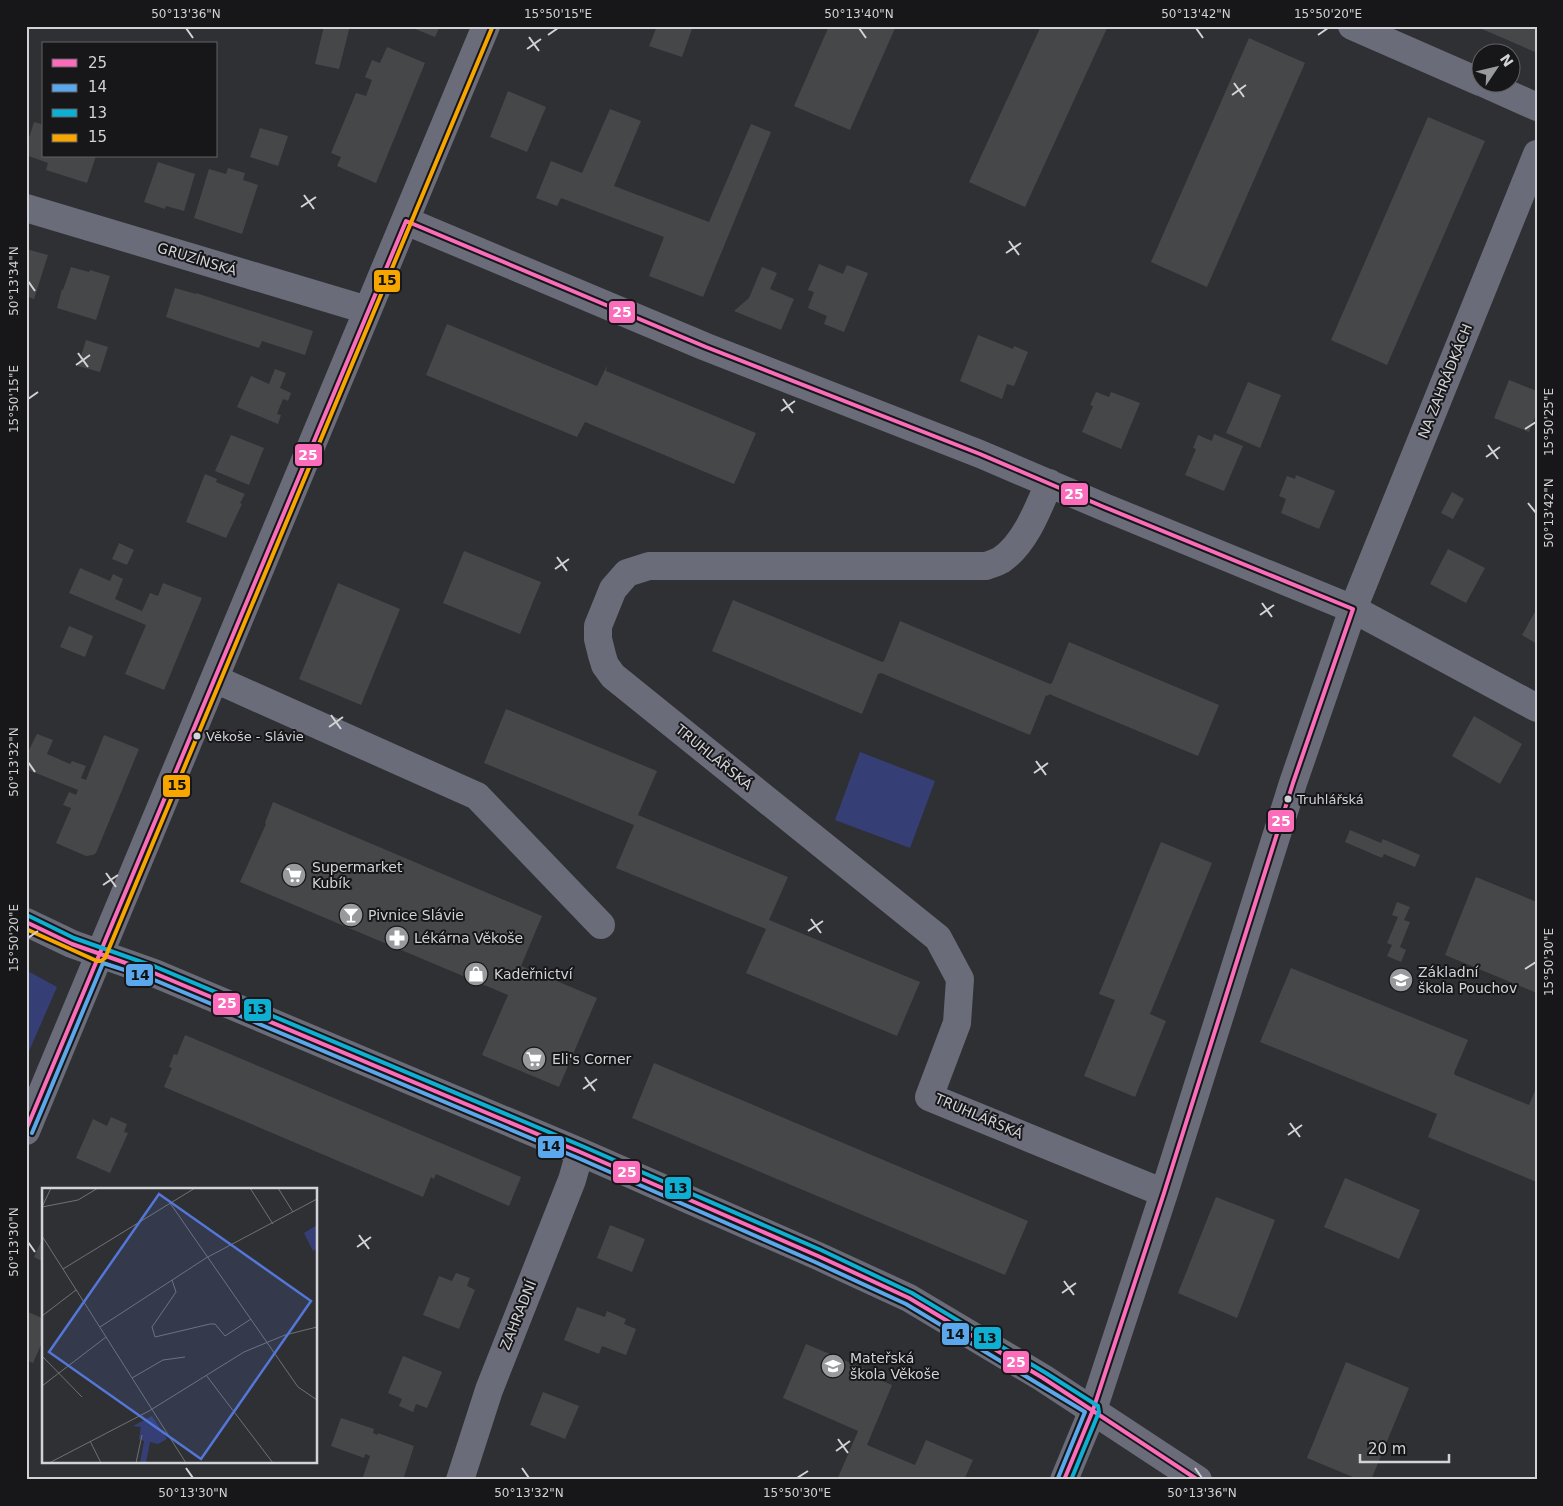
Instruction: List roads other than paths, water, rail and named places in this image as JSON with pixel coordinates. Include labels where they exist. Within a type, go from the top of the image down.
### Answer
[{"type":"street","points":[[26,1131],[486,26]]},
{"type":"street","points":[[1352,26],[1470,77]]},
{"type":"street","points":[[1503,92],[1537,107]]},
{"type":"street","name":"NA ZAHRÁDKÁCH","points":[[1354,609],[1537,154]]},
{"type":"street","name":"GRUZÍNSKÁ","points":[[26,208],[367,310]]},
{"type":"street","points":[[406,221],[706,347],[980,454],[1104,508],[1354,609],[1537,708]]},
{"type":"street","name":"TRUHLÁŘSKÁ","points":[[1049,484],[1025,534],[1001,560],[986,566],[649,566],[627,573],[613,589],[598,626],[598,639],[605,665],[613,676],[938,938],[960,979],[957,1022],[929,1097],[1164,1193]]},
{"type":"street","points":[[1064,1480],[1093,1410],[1164,1193],[1293,783],[1354,609]]},
{"type":"street","points":[[214,679],[477,796],[601,925]]},
{"type":"street","points":[[26,922],[72,944],[154,973],[580,1152],[909,1298],[1043,1378],[1198,1480]]},
{"type":"street","name":"ZAHRADNÍ","points":[[460,1480],[489,1390],[572,1180],[580,1152]]},
{"type":"place","name":"Věkoše - Slávie","points":[[197,736]]},
{"type":"place","name":"Truhlářská","points":[[1288,799]]},
{"type":"place","name":"Supermarket Kubík","points":[[294,875]]},
{"type":"place","name":"Pivnice Slávie","points":[[351,915]]},
{"type":"place","name":"Lékárna Věkoše","points":[[397,938]]},
{"type":"place","name":"Kadeřnictví","points":[[476,974]]},
{"type":"place","name":"Základní škola Pouchov","points":[[1401,980]]},
{"type":"place","name":"Eli's Corner","points":[[534,1059]]},
{"type":"place","name":"Mateřská škola Věkoše","points":[[833,1366]]}]
